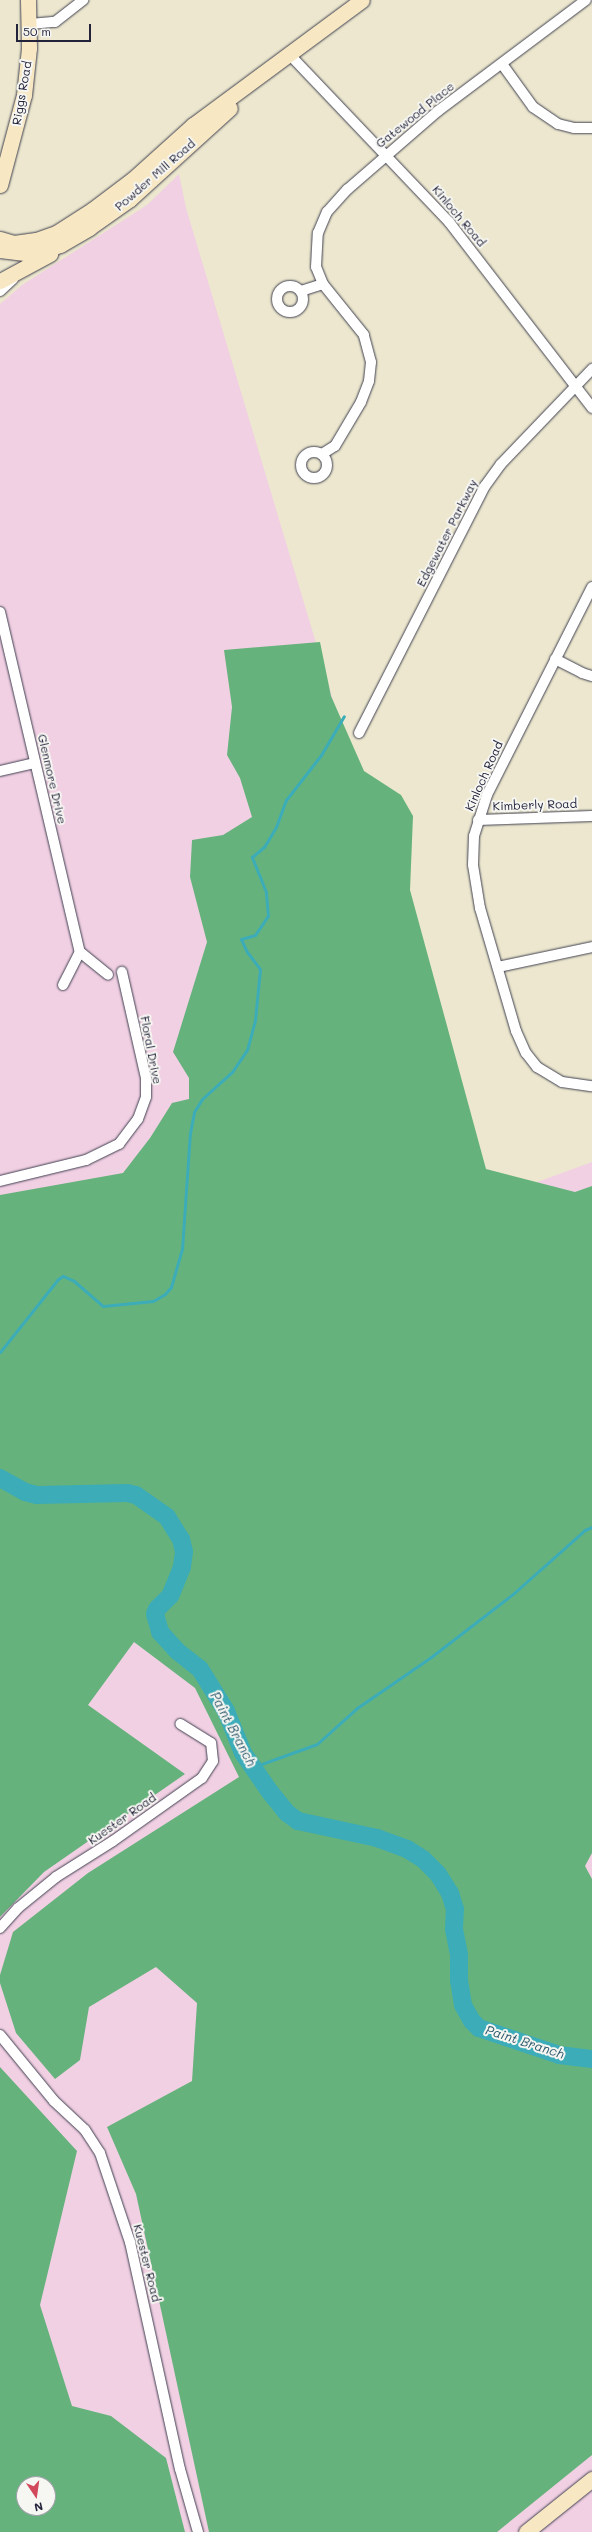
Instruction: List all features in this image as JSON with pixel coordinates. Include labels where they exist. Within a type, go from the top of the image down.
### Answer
[{"type":"main road","name":"Riggs Road","points":[[0,185],[24,95],[30,24],[28,0]]},
{"type":"main road","name":"Powder Mill Road","points":[[0,239],[14,243],[36,240],[56,233],[87,213],[133,179],[193,125],[290,55],[362,0]]},
{"type":"main road","name":"Powder Mill Road","points":[[0,250],[35,254],[60,245],[89,228],[130,199],[290,55]]},
{"type":"main road","points":[[0,282],[37,263],[89,228]]},
{"type":"main road","points":[[526,2532],[592,2479]]},
{"type":"street","points":[[30,24],[55,22],[84,0]]},
{"type":"street","name":"Gatewood Place","points":[[322,454],[335,446],[361,402],[369,381],[371,362],[364,335],[323,284],[316,267],[318,233],[327,212],[348,189],[438,111],[586,0]]},
{"type":"street","name":"Kinloch Road","points":[[290,55],[387,155],[448,222],[576,385],[592,408]]},
{"type":"street","points":[[502,64],[533,107],[558,124],[574,128],[592,128]]},
{"type":"street","points":[[0,291],[37,263]]},
{"type":"street","points":[[301,291],[323,284]]},
{"type":"street","name":"Edgewater Parkway","points":[[359,734],[485,486],[501,464],[592,369]]},
{"type":"street","name":"Kinloch Road","points":[[592,587],[497,775],[478,820],[473,851],[474,878],[480,908],[516,1031],[526,1053],[537,1067],[562,1082],[592,1086]]},
{"type":"street","name":"Glenmore Drive","points":[[0,612],[34,763],[80,952]]},
{"type":"street","points":[[555,659],[582,673],[592,676]]},
{"type":"street","points":[[0,771],[34,763]]},
{"type":"street","name":"Kimberly Road","points":[[478,820],[592,816]]},
{"type":"street","points":[[498,967],[592,947]]},
{"type":"street","points":[[63,985],[80,952],[108,975]]},
{"type":"street","name":"Floral Drive","points":[[0,1180],[86,1160],[119,1144],[138,1119],[146,1097],[146,1078],[122,972]]},
{"type":"street","name":"Kuester Road","points":[[0,1928],[18,1908],[56,1877],[113,1841],[202,1778],[213,1761],[211,1743],[181,1724]]},
{"type":"street","name":"Kuester Road","points":[[0,2035],[54,2101],[85,2130],[100,2152],[130,2242],[180,2469],[198,2532]]},
{"type":"shaded area","points":[[179,174],[186,208],[483,1202],[592,1162],[592,2532],[0,2532],[0,304],[22,285],[147,205]]},
{"type":"green space","points":[[320,642],[331,696],[364,771],[401,795],[413,816],[410,890],[486,1169],[575,1192],[592,1186],[592,1853],[585,1866],[592,1879],[592,2455],[497,2532],[209,2532],[136,2194],[107,2127],[192,2081],[197,2003],[156,1967],[89,2007],[80,2060],[55,2079],[16,2033],[0,1983],[0,1975],[13,1932],[88,1873],[239,1777],[195,1688],[134,1642],[88,1705],[185,1774],[44,1872],[0,1917],[0,1195],[123,1173],[150,1138],[172,1103],[189,1099],[189,1078],[173,1052],[207,942],[190,877],[192,840],[223,835],[252,817],[240,778],[227,755],[232,707],[224,650]]},
{"type":"green space","points":[[0,2067],[77,2151],[40,2305],[72,2406],[111,2416],[166,2458],[185,2532],[0,2532]]},
{"type":"waterway","points":[[0,1352],[58,1279],[63,1276],[74,1281],[103,1306],[153,1301],[165,1294],[171,1287],[182,1249],[190,1133],[194,1112],[202,1099],[232,1072],[247,1050],[255,1020],[260,969],[247,952],[241,939],[255,935],[268,916],[266,892],[252,857],[264,847],[276,827],[286,800],[321,755],[344,716]]},
{"type":"waterway","name":"Paint Branch","points":[[0,1478],[25,1492],[37,1495],[127,1493],[136,1495],[167,1517],[181,1539],[184,1552],[182,1567],[170,1596],[157,1609],[155,1614],[160,1632],[177,1651],[200,1669],[226,1711],[243,1753],[270,1792],[287,1813],[298,1821],[377,1838],[407,1849],[423,1859],[438,1874],[450,1893],[455,1909],[454,1929],[459,1955],[459,1980],[463,2005],[472,2021],[479,2028],[559,2055],[592,2059]]},
{"type":"waterway","points":[[253,1767],[317,1744],[357,1708],[431,1657],[514,1593],[585,1530],[592,1527]]}]
